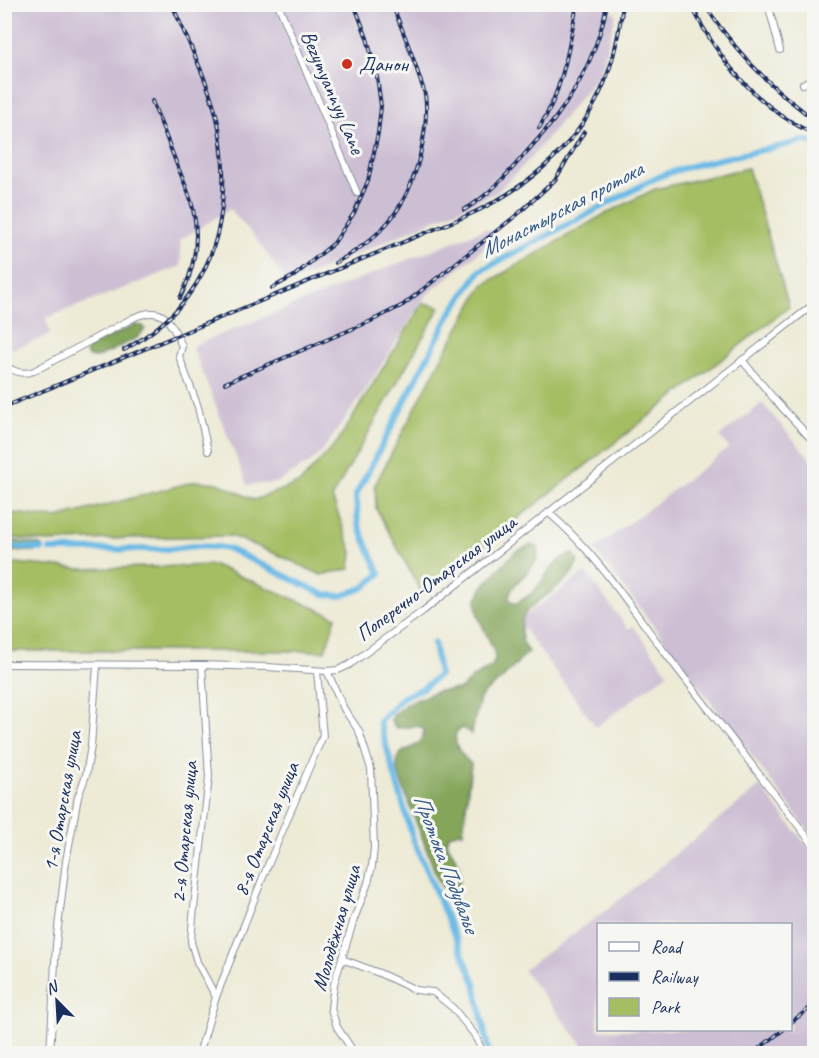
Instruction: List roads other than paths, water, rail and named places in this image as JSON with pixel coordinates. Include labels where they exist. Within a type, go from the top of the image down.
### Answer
[{"type":"street","name":"Bezymyannyy Lane","points":[[278,4],[357,193]]},
{"type":"street","points":[[768,4],[780,50]]},
{"type":"street","points":[[803,84],[814,78]]},
{"type":"street","name":"Поперечно-Отарская улица","points":[[4,664],[202,665],[338,670],[368,652],[423,611],[814,304]]},
{"type":"street","points":[[4,364],[14,372],[22,374],[34,371],[141,314],[158,313],[165,316],[171,324],[182,346],[179,356],[198,407],[208,451]]},
{"type":"street","points":[[742,360],[814,442]]},
{"type":"street","points":[[549,513],[569,530],[593,556],[814,846]]},
{"type":"street","name":"1-я Отарская улица","points":[[50,1053],[56,944],[66,861],[78,797],[86,775],[91,746],[97,665]]},
{"type":"street","name":"2-я Отарская улица","points":[[202,665],[209,777],[191,942],[197,962],[216,997]]},
{"type":"street","name":"8-я Отарская улица","points":[[199,1053],[216,997],[263,877],[323,736],[317,671]]},
{"type":"street","name":"Молодёжная улица","points":[[327,671],[344,709],[359,731],[371,769],[374,848],[372,866],[334,984],[331,1009],[337,1027],[355,1053]]},
{"type":"street","points":[[342,959],[416,990],[433,992],[453,1008],[474,1034],[482,1053]]},
{"type":"waterway","name":"Монастырская протока","points":[[50,550],[217,547],[229,549],[323,594],[341,596],[363,588],[380,574],[358,524],[356,495],[450,314],[480,271],[673,171],[801,141],[814,142]]},
{"type":"waterway","points":[[4,546],[42,549]]},
{"type":"waterway","name":"Протока Подувалье","points":[[434,643],[439,675],[423,688],[403,697],[379,721],[413,839],[475,983],[489,1054]]},
{"type":"railway","points":[[124,350],[154,330],[178,308],[197,283],[210,256],[219,227],[223,196],[223,163],[216,112],[172,4]]},
{"type":"railway","points":[[272,288],[294,276],[334,243],[354,213],[368,181],[381,106],[377,77],[367,38],[354,4]]},
{"type":"railway","points":[[335,263],[369,241],[394,215],[411,184],[422,146],[426,101],[392,4]]},
{"type":"railway","points":[[539,128],[554,99],[559,83],[568,52],[577,4]]},
{"type":"railway","points":[[464,210],[489,192],[503,178],[547,129],[563,107],[594,51],[607,4]]},
{"type":"railway","points":[[4,407],[464,217],[506,195],[525,182],[560,151],[589,114],[609,72],[623,4]]},
{"type":"railway","points":[[691,4],[713,44],[758,97],[794,124],[814,134]]},
{"type":"railway","points":[[704,4],[752,65],[814,120]]},
{"type":"railway","points":[[152,101],[192,203],[195,220],[196,243],[192,266],[180,298]]},
{"type":"railway","points":[[225,383],[371,321],[403,305],[518,214],[555,180],[584,132]]},
{"type":"railway","points":[[792,1022],[814,1005]]},
{"type":"railway","points":[[752,1054],[782,1031]]},
{"type":"place","name":"Данон","points":[[347,64]]}]
